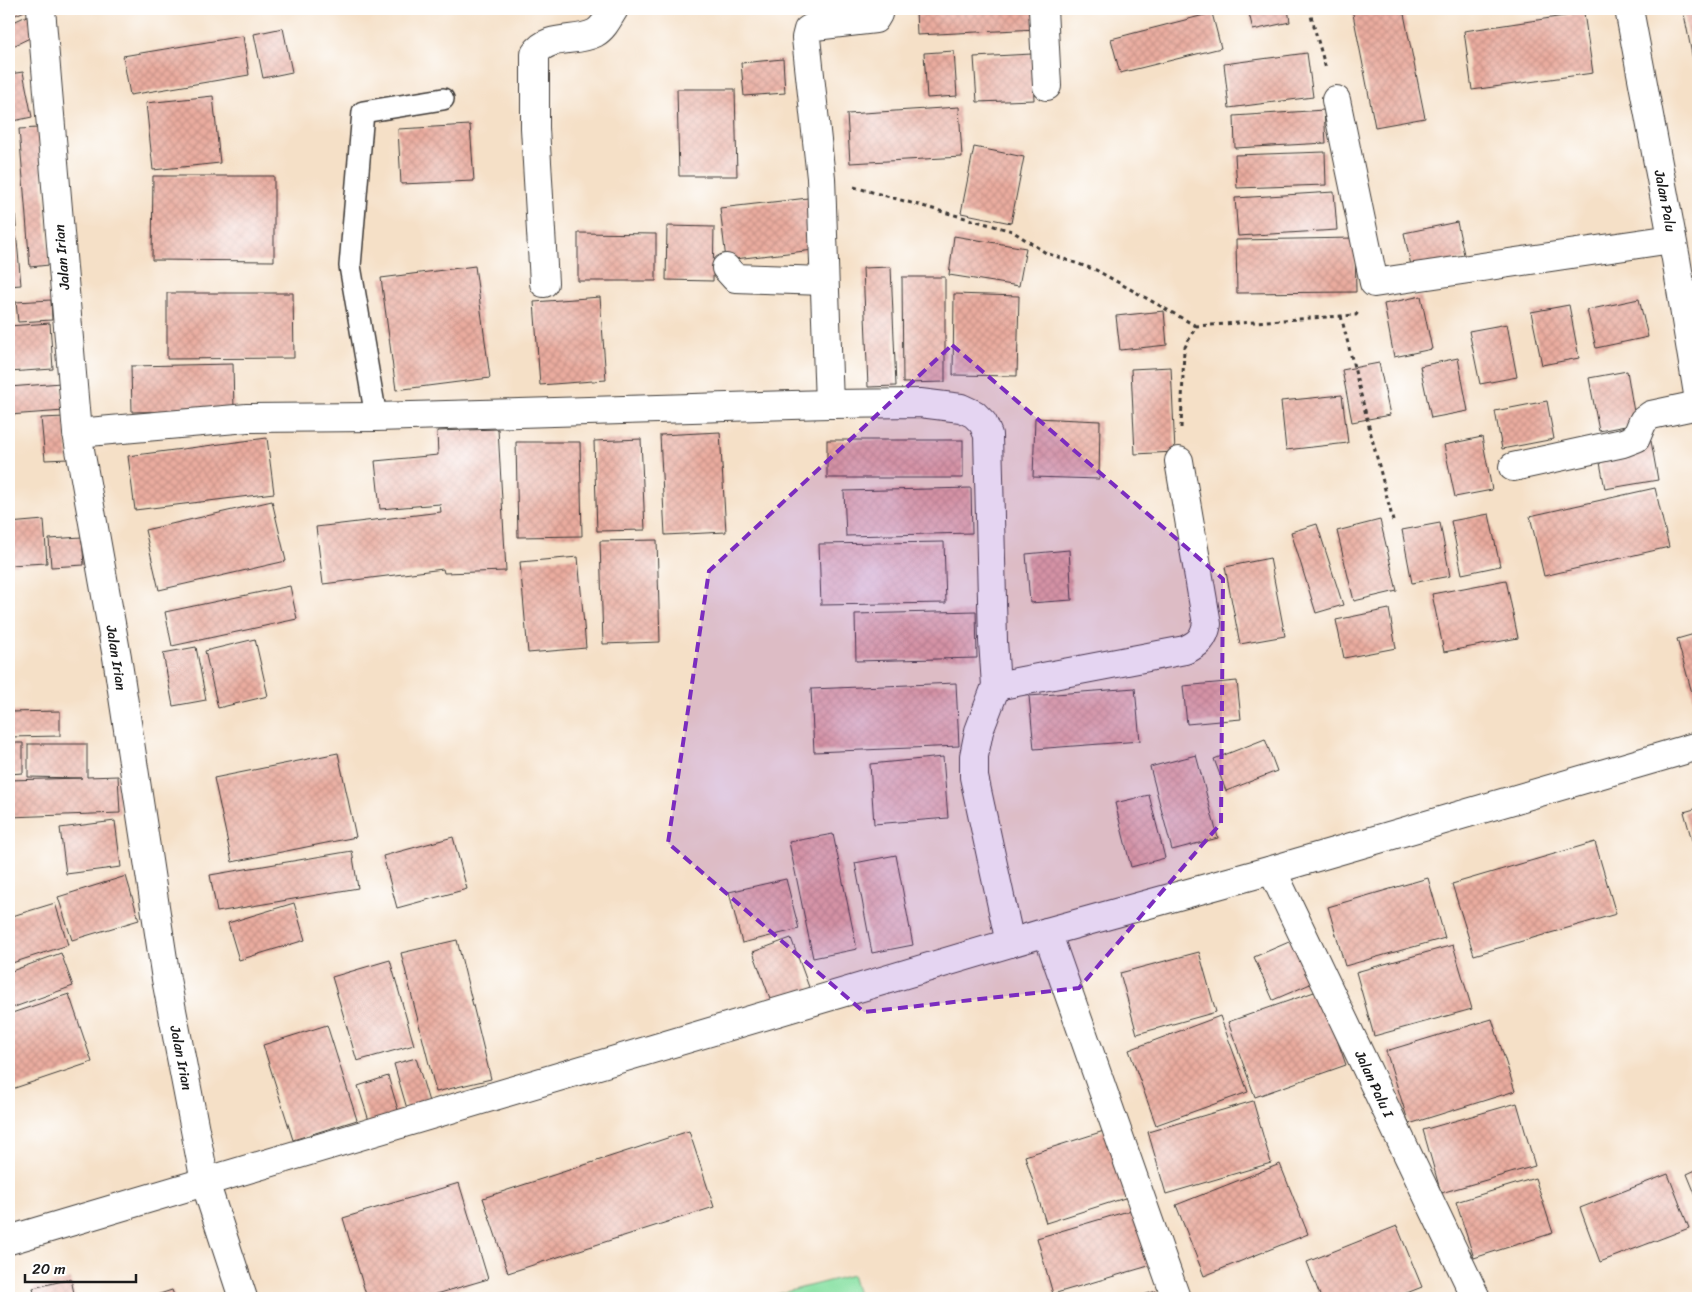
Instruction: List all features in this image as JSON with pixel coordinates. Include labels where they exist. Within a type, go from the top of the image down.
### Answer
[{"type":"street","name":"Jalan Irian","points":[[41,9],[77,433],[116,657],[166,979],[205,1182],[243,1298]]},
{"type":"street","points":[[544,283],[535,128],[535,54],[539,47],[547,43],[584,37],[596,32],[607,22],[614,9]]},
{"type":"street","points":[[829,404],[821,178],[806,38],[808,30],[815,26],[875,18],[878,14],[878,9]]},
{"type":"street","points":[[1042,9],[1047,86]]},
{"type":"street","name":"Jalan Palu","points":[[1629,9],[1682,251],[1698,394]]},
{"type":"street","points":[[1336,100],[1374,283],[1682,251]]},
{"type":"street","points":[[726,268],[735,278],[824,281]]},
{"type":"street","points":[[77,433],[247,418],[376,418],[829,404],[920,403],[961,408],[974,414],[983,423],[988,435],[993,641],[996,686],[979,731],[974,756],[974,777],[1010,944]]},
{"type":"street","points":[[1512,467],[1623,443],[1636,438],[1643,421],[1651,415],[1698,405]]},
{"type":"street","points":[[996,686],[1186,650],[1197,644],[1204,636],[1206,624],[1179,461]]},
{"type":"street","points":[[9,1240],[1047,932],[1272,870],[1698,746]]},
{"type":"street","name":"Jalan Palu I","points":[[1272,870],[1476,1298]]},
{"type":"street","points":[[1047,932],[1176,1298]]},
{"type":"lane","points":[[376,418],[350,266],[364,112],[443,99]]},
{"type":"path","points":[[1309,9],[1336,100]]},
{"type":"path","points":[[821,178],[1012,231],[1046,253],[1096,270],[1196,326],[1356,315],[1374,283]]},
{"type":"path","points":[[1341,316],[1393,521]]},
{"type":"path","points":[[1179,461],[1184,349],[1196,326]]},
{"type":"highlighted area","points":[[952,345],[1223,579],[1221,823],[1079,988],[864,1012],[668,843],[709,571]]},
{"type":"green space","points":[[852,1275],[859,1298],[762,1298]]},
{"type":"building","points":[[9,9],[29,9],[9,18]]},
{"type":"building","points":[[916,9],[1036,9],[1037,29],[917,35]]},
{"type":"building","points":[[1248,9],[1288,9],[1290,22],[1253,30]]},
{"type":"building","points":[[1352,9],[1403,9],[1425,118],[1375,127]]},
{"type":"building","points":[[1683,9],[1698,9],[1698,80],[1697,80]]},
{"type":"building","points":[[1212,13],[1221,48],[1120,73],[1111,39]]},
{"type":"building","points":[[1584,13],[1593,73],[1472,90],[1464,31]]},
{"type":"building","points":[[31,14],[40,33],[9,48],[9,24]]},
{"type":"building","points":[[283,28],[292,72],[263,78],[254,34]]},
{"type":"building","points":[[243,36],[249,75],[130,95],[123,56]]},
{"type":"building","points":[[954,51],[957,96],[927,98],[924,53]]},
{"type":"building","points":[[1307,53],[1313,97],[1229,108],[1224,64]]},
{"type":"building","points":[[1032,54],[1034,100],[977,102],[974,57]]},
{"type":"building","points":[[783,59],[785,93],[744,96],[741,63]]},
{"type":"building","points":[[23,72],[32,117],[9,122],[9,74]]},
{"type":"building","points":[[677,89],[735,89],[737,176],[679,176]]},
{"type":"building","points":[[213,96],[220,163],[153,170],[146,103]]},
{"type":"building","points":[[959,107],[962,157],[850,163],[847,114]]},
{"type":"building","points":[[1324,110],[1326,143],[1235,148],[1234,116]]},
{"type":"building","points":[[470,125],[474,181],[401,184],[398,129]]},
{"type":"building","points":[[38,128],[49,265],[30,267],[19,129]]},
{"type":"building","points":[[9,146],[12,146],[15,190],[9,191]]},
{"type":"building","points":[[974,147],[1024,157],[1011,223],[961,213]]},
{"type":"building","points":[[1325,152],[1326,185],[1237,188],[1235,155]]},
{"type":"building","points":[[153,176],[274,176],[274,261],[152,260]]},
{"type":"building","points":[[1334,192],[1337,230],[1238,236],[1235,198]]},
{"type":"building","points":[[9,194],[14,194],[16,227],[9,227]]},
{"type":"building","points":[[808,198],[814,250],[726,260],[720,208]]},
{"type":"building","points":[[1457,222],[1465,259],[1412,270],[1404,233]]},
{"type":"building","points":[[667,226],[714,227],[713,281],[666,280]]},
{"type":"building","points":[[9,230],[16,230],[21,285],[9,286]]},
{"type":"building","points":[[578,233],[656,234],[656,281],[578,281]]},
{"type":"building","points":[[954,236],[1026,248],[1019,286],[949,275]]},
{"type":"building","points":[[1355,238],[1356,292],[1237,293],[1236,240]]},
{"type":"building","points":[[475,266],[490,378],[396,390],[381,278]]},
{"type":"building","points":[[891,267],[896,386],[868,387],[863,268]]},
{"type":"building","points":[[902,277],[945,277],[945,382],[903,383]]},
{"type":"building","points":[[167,293],[293,293],[294,358],[167,359]]},
{"type":"building","points":[[954,294],[1019,296],[1017,376],[953,375]]},
{"type":"building","points":[[1421,296],[1432,349],[1394,357],[1384,304]]},
{"type":"building","points":[[600,297],[606,380],[540,385],[534,302]]},
{"type":"building","points":[[1639,299],[1648,337],[1596,348],[1587,310]]},
{"type":"building","points":[[51,300],[52,320],[18,322],[16,302]]},
{"type":"building","points":[[1569,305],[1579,358],[1542,365],[1531,312]]},
{"type":"building","points":[[1164,311],[1167,345],[1120,350],[1116,316]]},
{"type":"building","points":[[50,323],[53,369],[9,372],[9,326]]},
{"type":"building","points":[[1507,324],[1517,377],[1480,384],[1469,331]]},
{"type":"building","points":[[1458,358],[1468,411],[1431,418],[1420,366]]},
{"type":"building","points":[[1379,363],[1390,415],[1352,422],[1342,370]]},
{"type":"building","points":[[233,364],[234,410],[132,412],[131,366]]},
{"type":"building","points":[[1171,367],[1175,452],[1135,454],[1131,369]]},
{"type":"building","points":[[1627,371],[1636,424],[1599,431],[1589,378]]},
{"type":"building","points":[[61,383],[64,411],[9,415],[9,387]]},
{"type":"building","points":[[1342,395],[1348,443],[1286,450],[1281,401]]},
{"type":"building","points":[[1547,401],[1554,439],[1502,449],[1495,411]]},
{"type":"building","points":[[65,417],[68,459],[45,460],[41,418]]},
{"type":"building","points":[[1035,418],[1100,421],[1099,479],[1033,477]]},
{"type":"building","points":[[498,429],[506,571],[444,573],[443,569],[323,584],[316,527],[441,512],[440,504],[380,509],[375,461],[438,455],[437,431]]},
{"type":"building","points":[[720,432],[726,532],[665,535],[660,435]]},
{"type":"building","points":[[1482,437],[1492,490],[1455,497],[1444,445]]},
{"type":"building","points":[[267,438],[274,493],[135,510],[128,456]]},
{"type":"building","points":[[641,439],[645,530],[597,531],[594,441]]},
{"type":"building","points":[[827,440],[963,440],[963,478],[827,478]]},
{"type":"building","points":[[1651,441],[1658,480],[1605,489],[1598,452]]},
{"type":"building","points":[[516,442],[580,442],[582,536],[518,537]]},
{"type":"building","points":[[971,488],[972,533],[846,536],[844,491]]},
{"type":"building","points":[[1655,488],[1669,547],[1544,576],[1530,516]]},
{"type":"building","points":[[272,501],[286,561],[159,590],[145,530]]},
{"type":"building","points":[[1489,514],[1500,566],[1462,574],[1451,521]]},
{"type":"building","points":[[44,520],[47,563],[9,565],[9,523]]},
{"type":"building","points":[[1380,520],[1397,591],[1354,601],[1337,531]]},
{"type":"building","points":[[1440,523],[1450,576],[1412,583],[1402,530]]},
{"type":"building","points":[[1317,524],[1343,605],[1316,613],[1291,532]]},
{"type":"building","points":[[82,537],[84,565],[51,567],[49,539]]},
{"type":"building","points":[[657,540],[660,642],[603,644],[600,541]]},
{"type":"building","points":[[944,542],[946,603],[821,605],[819,544]]},
{"type":"building","points":[[1069,550],[1072,600],[1030,603],[1026,554]]},
{"type":"building","points":[[578,557],[586,648],[528,653],[520,562]]},
{"type":"building","points":[[1270,558],[1285,636],[1240,644],[1225,567]]},
{"type":"building","points":[[1506,580],[1518,638],[1444,652],[1432,594]]},
{"type":"building","points":[[290,586],[297,619],[172,646],[165,612]]},
{"type":"building","points":[[1389,609],[1396,648],[1344,658],[1336,620]]},
{"type":"building","points":[[976,611],[977,658],[856,661],[855,614]]},
{"type":"building","points":[[1698,633],[1698,699],[1694,700],[1677,639]]},
{"type":"building","points":[[255,639],[268,696],[218,708],[205,651]]},
{"type":"building","points":[[196,647],[206,700],[173,706],[163,653]]},
{"type":"building","points":[[1237,681],[1241,719],[1187,724],[1183,686]]},
{"type":"building","points":[[956,683],[959,746],[814,752],[811,689]]},
{"type":"building","points":[[1135,688],[1140,741],[1034,749],[1029,696]]},
{"type":"building","points":[[60,711],[60,736],[9,737],[9,712]]},
{"type":"building","points":[[1265,739],[1277,771],[1226,791],[1214,759]]},
{"type":"building","points":[[9,743],[23,743],[23,773],[9,774]]},
{"type":"building","points":[[28,744],[87,744],[87,777],[118,776],[120,813],[9,817],[9,780],[82,778],[28,777]]},
{"type":"building","points":[[338,753],[356,837],[232,862],[214,778]]},
{"type":"building","points":[[1196,755],[1218,838],[1172,850],[1150,767]]},
{"type":"building","points":[[943,757],[948,818],[874,824],[870,764]]},
{"type":"building","points":[[1149,795],[1165,858],[1131,867],[1115,803]]},
{"type":"building","points":[[1698,808],[1698,862],[1684,812]]},
{"type":"building","points":[[115,821],[121,867],[66,874],[60,828]]},
{"type":"building","points":[[833,834],[857,949],[813,958],[789,842]]},
{"type":"building","points":[[453,837],[467,889],[397,908],[383,856]]},
{"type":"building","points":[[1595,842],[1616,914],[1474,955],[1452,884]]},
{"type":"building","points":[[352,851],[358,888],[217,912],[210,875]]},
{"type":"building","points":[[896,855],[913,945],[872,953],[855,863]]},
{"type":"building","points":[[126,876],[139,920],[72,940],[58,897]]},
{"type":"building","points":[[1428,878],[1445,938],[1345,966],[1328,907]]},
{"type":"building","points":[[786,879],[799,929],[742,943],[729,892]]},
{"type":"building","points":[[55,903],[68,945],[9,964],[9,917]]},
{"type":"building","points":[[294,903],[305,940],[239,960],[228,923]]},
{"type":"building","points":[[791,938],[813,998],[775,1012],[753,952]]},
{"type":"building","points":[[1296,939],[1315,982],[1273,1000],[1254,957]]},
{"type":"building","points":[[457,940],[491,1079],[436,1092],[401,953]]},
{"type":"building","points":[[1453,945],[1472,1009],[1374,1036],[1356,972]]},
{"type":"building","points":[[1199,952],[1216,1012],[1137,1034],[1120,973]]},
{"type":"building","points":[[61,953],[73,986],[9,1009],[9,972]]},
{"type":"building","points":[[390,960],[414,1045],[357,1061],[332,977]]},
{"type":"building","points":[[1320,990],[1346,1065],[1255,1097],[1228,1022]]},
{"type":"building","points":[[69,994],[92,1062],[9,1090],[9,1014]]},
{"type":"building","points":[[1220,1016],[1248,1092],[1156,1125],[1129,1050]]},
{"type":"building","points":[[1492,1019],[1515,1091],[1409,1124],[1386,1051]]},
{"type":"building","points":[[327,1025],[357,1120],[293,1140],[263,1045]]},
{"type":"building","points":[[416,1058],[432,1112],[410,1119],[394,1064]]},
{"type":"building","points":[[388,1076],[401,1120],[372,1130],[358,1086]]},
{"type":"building","points":[[1253,1101],[1271,1163],[1166,1194],[1148,1132]]},
{"type":"building","points":[[1517,1103],[1535,1166],[1441,1193],[1423,1130]]},
{"type":"building","points":[[1107,1130],[1128,1197],[1046,1223],[1025,1156]]},
{"type":"building","points":[[689,1131],[714,1207],[508,1273],[483,1198]]},
{"type":"building","points":[[1280,1164],[1308,1234],[1204,1276],[1176,1205]]},
{"type":"building","points":[[1698,1169],[1698,1201],[1687,1174]]},
{"type":"building","points":[[1668,1174],[1689,1228],[1600,1262],[1580,1208]]},
{"type":"building","points":[[1535,1178],[1553,1233],[1474,1258],[1456,1202]]},
{"type":"building","points":[[459,1183],[488,1279],[423,1298],[367,1298],[343,1218]]},
{"type":"building","points":[[1135,1209],[1152,1265],[1053,1294],[1037,1238]]},
{"type":"building","points":[[1397,1226],[1422,1287],[1394,1298],[1321,1298],[1307,1262]]},
{"type":"building","points":[[71,1279],[75,1298],[35,1298],[33,1288]]},
{"type":"building","points":[[172,1290],[175,1298],[147,1298]]},
{"type":"building","points":[[1156,1291],[1159,1298],[1134,1298]]}]
